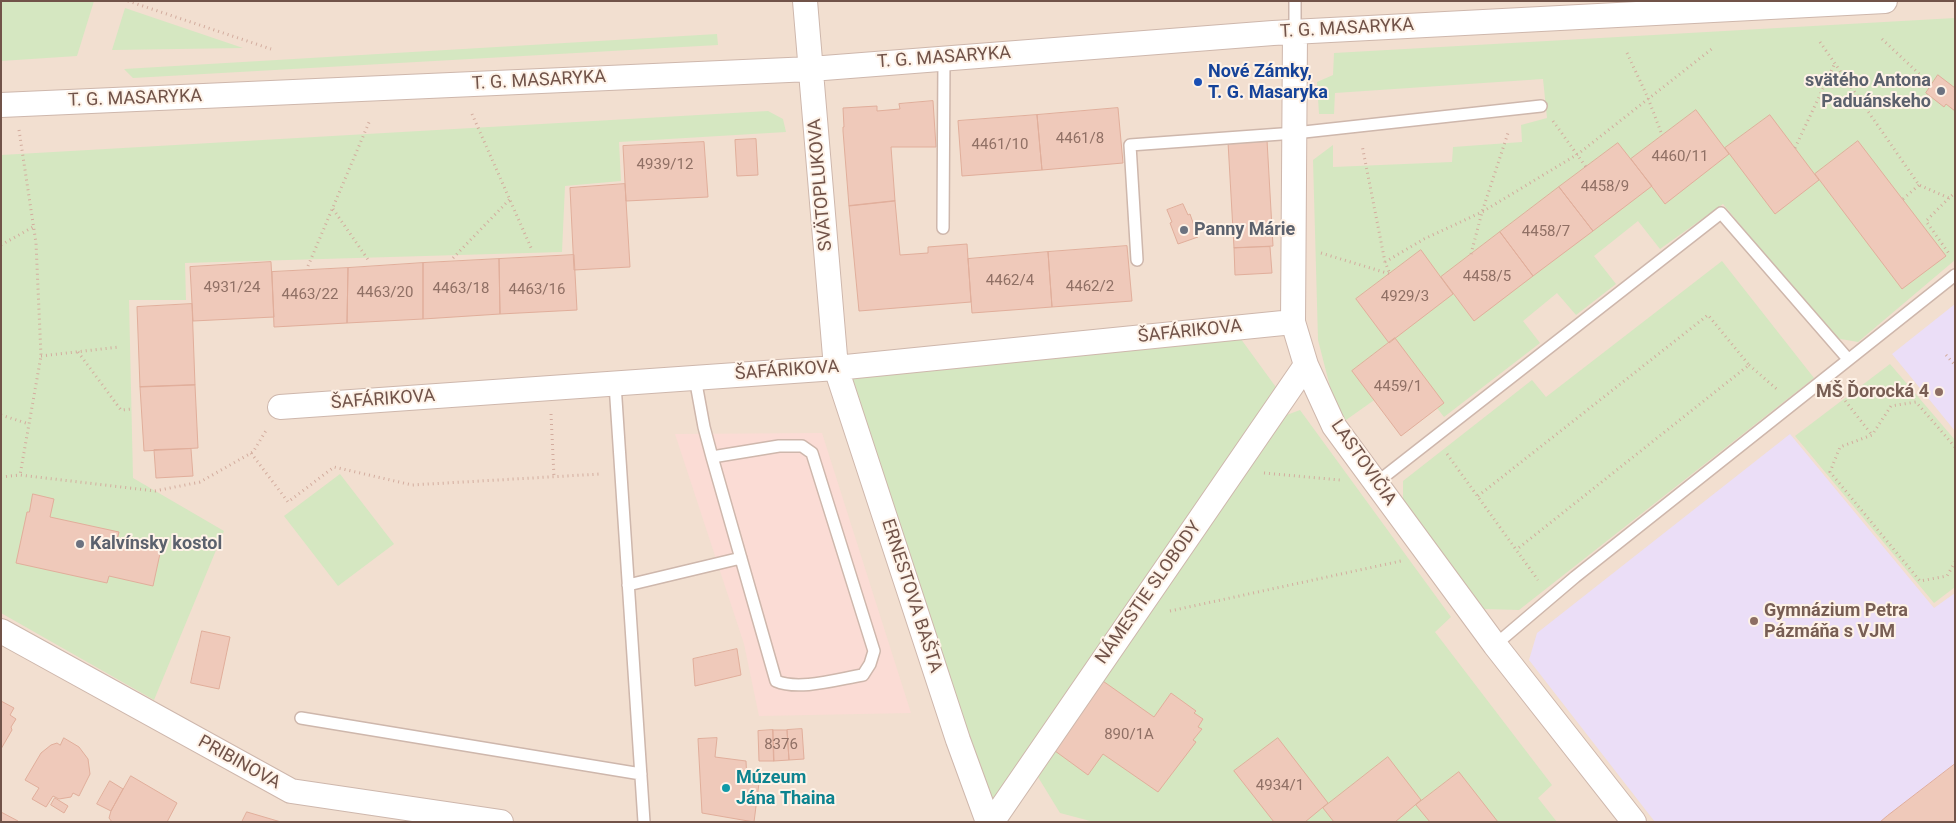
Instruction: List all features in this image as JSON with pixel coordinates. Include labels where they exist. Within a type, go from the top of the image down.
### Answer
[{"type":"street","name":"SVÄTOPLUKOVA","points":[[805,1],[836,368]]},
{"type":"street","name":"T. G. MASARYKA","points":[[1,105],[811,69],[1295,32],[1885,1]]},
{"type":"street","name":"LASTOVIČIA","points":[[1295,32],[1293,322],[1306,365],[1334,426],[1495,645],[1634,822]]},
{"type":"street","name":"ŠAFÁRIKOVA","points":[[280,407],[836,368],[1293,322]]},
{"type":"street","name":"NÁMESTIE SLOBODY","points":[[990,822],[1306,365]]},
{"type":"street","name":"ERNESTOVA BAŠTA","points":[[836,368],[958,740],[990,822]]},
{"type":"street","name":"PRIBINOVA","points":[[1,631],[290,791],[501,822]]},
{"type":"lane","points":[[1295,1],[1295,32]]},
{"type":"lane","points":[[943,228],[944,58]]},
{"type":"lane","points":[[1137,260],[1130,145],[1295,133],[1541,106]]},
{"type":"lane","points":[[1376,483],[1721,212],[1848,360]]},
{"type":"lane","points":[[1495,645],[1575,577],[1955,275]]},
{"type":"lane","points":[[695,378],[712,457],[776,681],[784,684],[806,684],[862,675],[870,664],[874,651],[812,453],[802,446],[779,446],[712,457]]},
{"type":"lane","points":[[615,384],[644,822]]},
{"type":"lane","points":[[628,586],[742,558]]},
{"type":"lane","points":[[301,718],[641,774]]},
{"type":"path","points":[[128,1],[271,49]]},
{"type":"path","points":[[1882,39],[1931,85]]},
{"type":"path","points":[[1820,42],[1919,185],[1949,198]]},
{"type":"path","points":[[1385,262],[1424,239],[1482,212],[1578,154],[1713,48]]},
{"type":"path","points":[[1627,53],[1648,98],[1662,135]]},
{"type":"path","points":[[1795,148],[1835,64]]},
{"type":"path","points":[[1541,106],[1586,167]]},
{"type":"path","points":[[1471,254],[1482,212],[1516,108]]},
{"type":"path","points":[[472,114],[532,250]]},
{"type":"path","points":[[308,266],[370,120]]},
{"type":"path","points":[[19,125],[34,227],[41,356],[20,475]]},
{"type":"path","points":[[1294,244],[1390,274],[1385,262],[1358,126]]},
{"type":"path","points":[[1903,199],[1919,185]]},
{"type":"path","points":[[1952,257],[1926,221],[1955,193]]},
{"type":"path","points":[[453,258],[510,199]]},
{"type":"path","points":[[332,208],[369,261]]},
{"type":"path","points":[[1,245],[34,227]]},
{"type":"path","points":[[1478,496],[1708,315],[1749,365],[1792,405]]},
{"type":"path","points":[[41,356],[119,347]]},
{"type":"path","points":[[78,352],[121,410],[134,409]]},
{"type":"path","points":[[1946,355],[1955,365]]},
{"type":"path","points":[[1516,550],[1749,365]]},
{"type":"path","points":[[1827,377],[1872,435]]},
{"type":"path","points":[[551,388],[554,477]]},
{"type":"path","points":[[1955,447],[1916,402],[1891,406],[1872,435],[1840,447],[1830,472],[1920,581],[1947,576],[1955,562]]},
{"type":"path","points":[[1,415],[29,424]]},
{"type":"path","points":[[1435,437],[1538,580]]},
{"type":"path","points":[[1,477],[20,475],[155,491],[200,482],[252,453],[288,502],[334,468],[412,486],[621,473]]},
{"type":"path","points":[[1234,470],[1376,483]]},
{"type":"path","points":[[1131,620],[1429,556]]},
{"type":"shaded area","points":[[1,1],[1955,1],[1955,822],[1,822]]},
{"type":"shaded area","name":"MŠ Ďorocká 4","points":[[1955,304],[1955,431],[1892,354]]},
{"type":"shaded area","points":[[822,433],[911,713],[759,716],[744,644],[675,434]]},
{"type":"shaded area","name":"Gymnázium Petra Pázmáňa s VJM","points":[[1790,434],[1934,608],[1955,593],[1955,822],[1655,822],[1529,660],[1537,633]]},
{"type":"green space","points":[[1,1],[94,1],[77,56],[1,61]]},
{"type":"green space","points":[[125,8],[243,48],[112,50]]},
{"type":"green space","points":[[1955,18],[1955,260],[1858,342],[1835,338],[1723,204],[1660,249],[1638,221],[1594,256],[1616,284],[1576,315],[1557,293],[1523,321],[1540,343],[1444,417],[1411,374],[1346,420],[1336,410],[1318,340],[1313,160],[1333,145],[1333,167],[1452,162],[1453,147],[1522,142],[1521,125],[1547,118],[1543,79],[1335,93],[1334,114],[1319,114],[1317,82],[1333,75],[1334,53]]},
{"type":"green space","points":[[717,34],[718,45],[133,78],[124,69]]},
{"type":"green space","points":[[768,111],[783,119],[786,132],[619,142],[621,181],[565,186],[562,252],[185,263],[186,300],[129,300],[133,478],[224,531],[154,700],[1,613],[1,155]]},
{"type":"green space","points":[[1722,261],[1814,378],[1519,610],[1483,609],[1403,507],[1403,481],[1532,380],[1546,397]]},
{"type":"green space","points":[[1238,335],[1278,390],[992,822],[836,368]]},
{"type":"green space","points":[[1890,364],[1955,440],[1955,587],[1934,603],[1795,436]]},
{"type":"green space","points":[[1300,410],[1451,617],[1435,632],[1552,785],[1538,798],[1557,822],[1094,822],[1060,813],[1038,777],[1284,416]]},
{"type":"green space","points":[[340,474],[394,544],[338,586],[284,516]]},
{"type":"building","name":"svätého Antona Paduánskeho","points":[[1938,75],[1955,88],[1955,111],[1946,104],[1944,107],[1926,93]]},
{"type":"building","points":[[933,101],[936,147],[891,147],[895,201],[849,206],[843,108],[877,106],[877,111],[900,109],[899,104]]},
{"type":"building","points":[[1118,108],[1123,163],[1042,170],[1037,115]]},
{"type":"building","points":[[1696,110],[1729,154],[1665,204],[1631,159]]},
{"type":"building","points":[[1037,115],[1042,170],[962,176],[958,121]]},
{"type":"building","points":[[1770,115],[1819,180],[1775,214],[1725,148]]},
{"type":"building","points":[[756,139],[758,175],[737,176],[735,140]]},
{"type":"building","points":[[1267,140],[1273,246],[1234,248],[1228,142]]},
{"type":"building","points":[[1858,141],[1946,256],[1902,289],[1815,174]]},
{"type":"building","points":[[704,142],[708,197],[626,201],[623,146]]},
{"type":"building","points":[[1618,143],[1652,186],[1593,231],[1559,187]]},
{"type":"building","points":[[625,184],[630,267],[574,270],[570,188]]},
{"type":"building","points":[[1559,187],[1593,231],[1533,276],[1500,232]]},
{"type":"building","points":[[895,201],[900,255],[928,253],[928,247],[967,244],[971,302],[859,311],[849,206]]},
{"type":"building","name":"Panny Márie","points":[[1183,204],[1188,215],[1190,214],[1198,237],[1178,244],[1167,210]]},
{"type":"building","points":[[1500,232],[1533,276],[1474,321],[1441,277]]},
{"type":"building","points":[[1127,246],[1132,301],[1052,307],[1048,252]]},
{"type":"building","points":[[1270,247],[1272,273],[1235,275],[1234,248]]},
{"type":"building","points":[[1421,250],[1453,294],[1389,343],[1356,299]]},
{"type":"building","points":[[1048,252],[1052,307],[972,313],[968,259]]},
{"type":"building","points":[[574,255],[577,310],[500,314],[499,259]]},
{"type":"building","points":[[499,259],[500,314],[423,319],[423,263]]},
{"type":"building","points":[[271,262],[274,317],[193,321],[190,267]]},
{"type":"building","points":[[423,263],[423,319],[347,323],[348,268]]},
{"type":"building","points":[[348,268],[347,323],[274,327],[272,272]]},
{"type":"building","points":[[192,304],[195,385],[140,387],[137,307]]},
{"type":"building","points":[[1395,338],[1444,403],[1401,436],[1352,371]]},
{"type":"building","points":[[195,385],[198,448],[144,451],[140,387]]},
{"type":"building","points":[[191,449],[193,476],[156,478],[154,450]]},
{"type":"building","name":"Kalvínsky kostol","points":[[33,494],[54,499],[50,517],[119,532],[117,540],[161,549],[153,586],[109,576],[107,583],[16,563],[27,512],[29,512]]},
{"type":"building","points":[[202,631],[230,637],[219,689],[191,683]]},
{"type":"building","points":[[737,649],[741,675],[695,686],[693,659]]},
{"type":"building","points":[[1100,679],[1154,717],[1171,693],[1196,711],[1194,713],[1203,719],[1198,727],[1202,729],[1193,740],[1196,742],[1158,792],[1103,754],[1088,775],[1051,748]]},
{"type":"building","points":[[1,701],[14,708],[10,715],[16,719],[1,749]]},
{"type":"building","points":[[802,729],[804,759],[789,760],[787,730]]},
{"type":"building","points":[[773,730],[787,730],[789,760],[774,761]]},
{"type":"building","points":[[773,730],[774,761],[759,761],[758,731]]},
{"type":"building","points":[[64,738],[79,747],[88,759],[90,774],[79,796],[73,793],[71,797],[59,799],[53,796],[46,807],[32,799],[39,788],[25,780],[41,753],[51,745],[57,743],[60,745]]},
{"type":"building","points":[[717,738],[715,757],[746,761],[747,782],[759,783],[754,822],[702,813],[698,739]]},
{"type":"building","points":[[1278,738],[1328,803],[1305,822],[1274,822],[1234,771]]},
{"type":"building","points":[[1388,757],[1421,800],[1395,822],[1334,822],[1323,808]]},
{"type":"building","points":[[1955,764],[1955,822],[1880,822],[1887,816]]},
{"type":"building","points":[[1459,772],[1498,822],[1430,822],[1416,805]]},
{"type":"building","points":[[131,776],[177,803],[167,822],[112,822],[109,818],[111,811]]},
{"type":"building","points":[[110,781],[123,789],[111,811],[97,804]]},
{"type":"building","points":[[55,798],[68,806],[64,813],[51,805]]},
{"type":"building","points":[[1,812],[18,821],[1,822]]},
{"type":"building","points":[[247,812],[281,822],[242,822]]},
{"type":"place","name":"Nové Zámky, T. G. Masaryka","points":[[1198,82]]},
{"type":"place","name":"svätého Antona Paduánskeho","points":[[1941,91]]},
{"type":"place","name":"Panny Márie","points":[[1184,230]]},
{"type":"place","name":"MŠ Ďorocká 4","points":[[1939,392]]},
{"type":"place","name":"Kalvínsky kostol","points":[[80,544]]},
{"type":"place","name":"Gymnázium Petra Pázmáňa s VJM","points":[[1754,621]]},
{"type":"place","name":"Múzeum Jána Thaina","points":[[726,788]]}]
